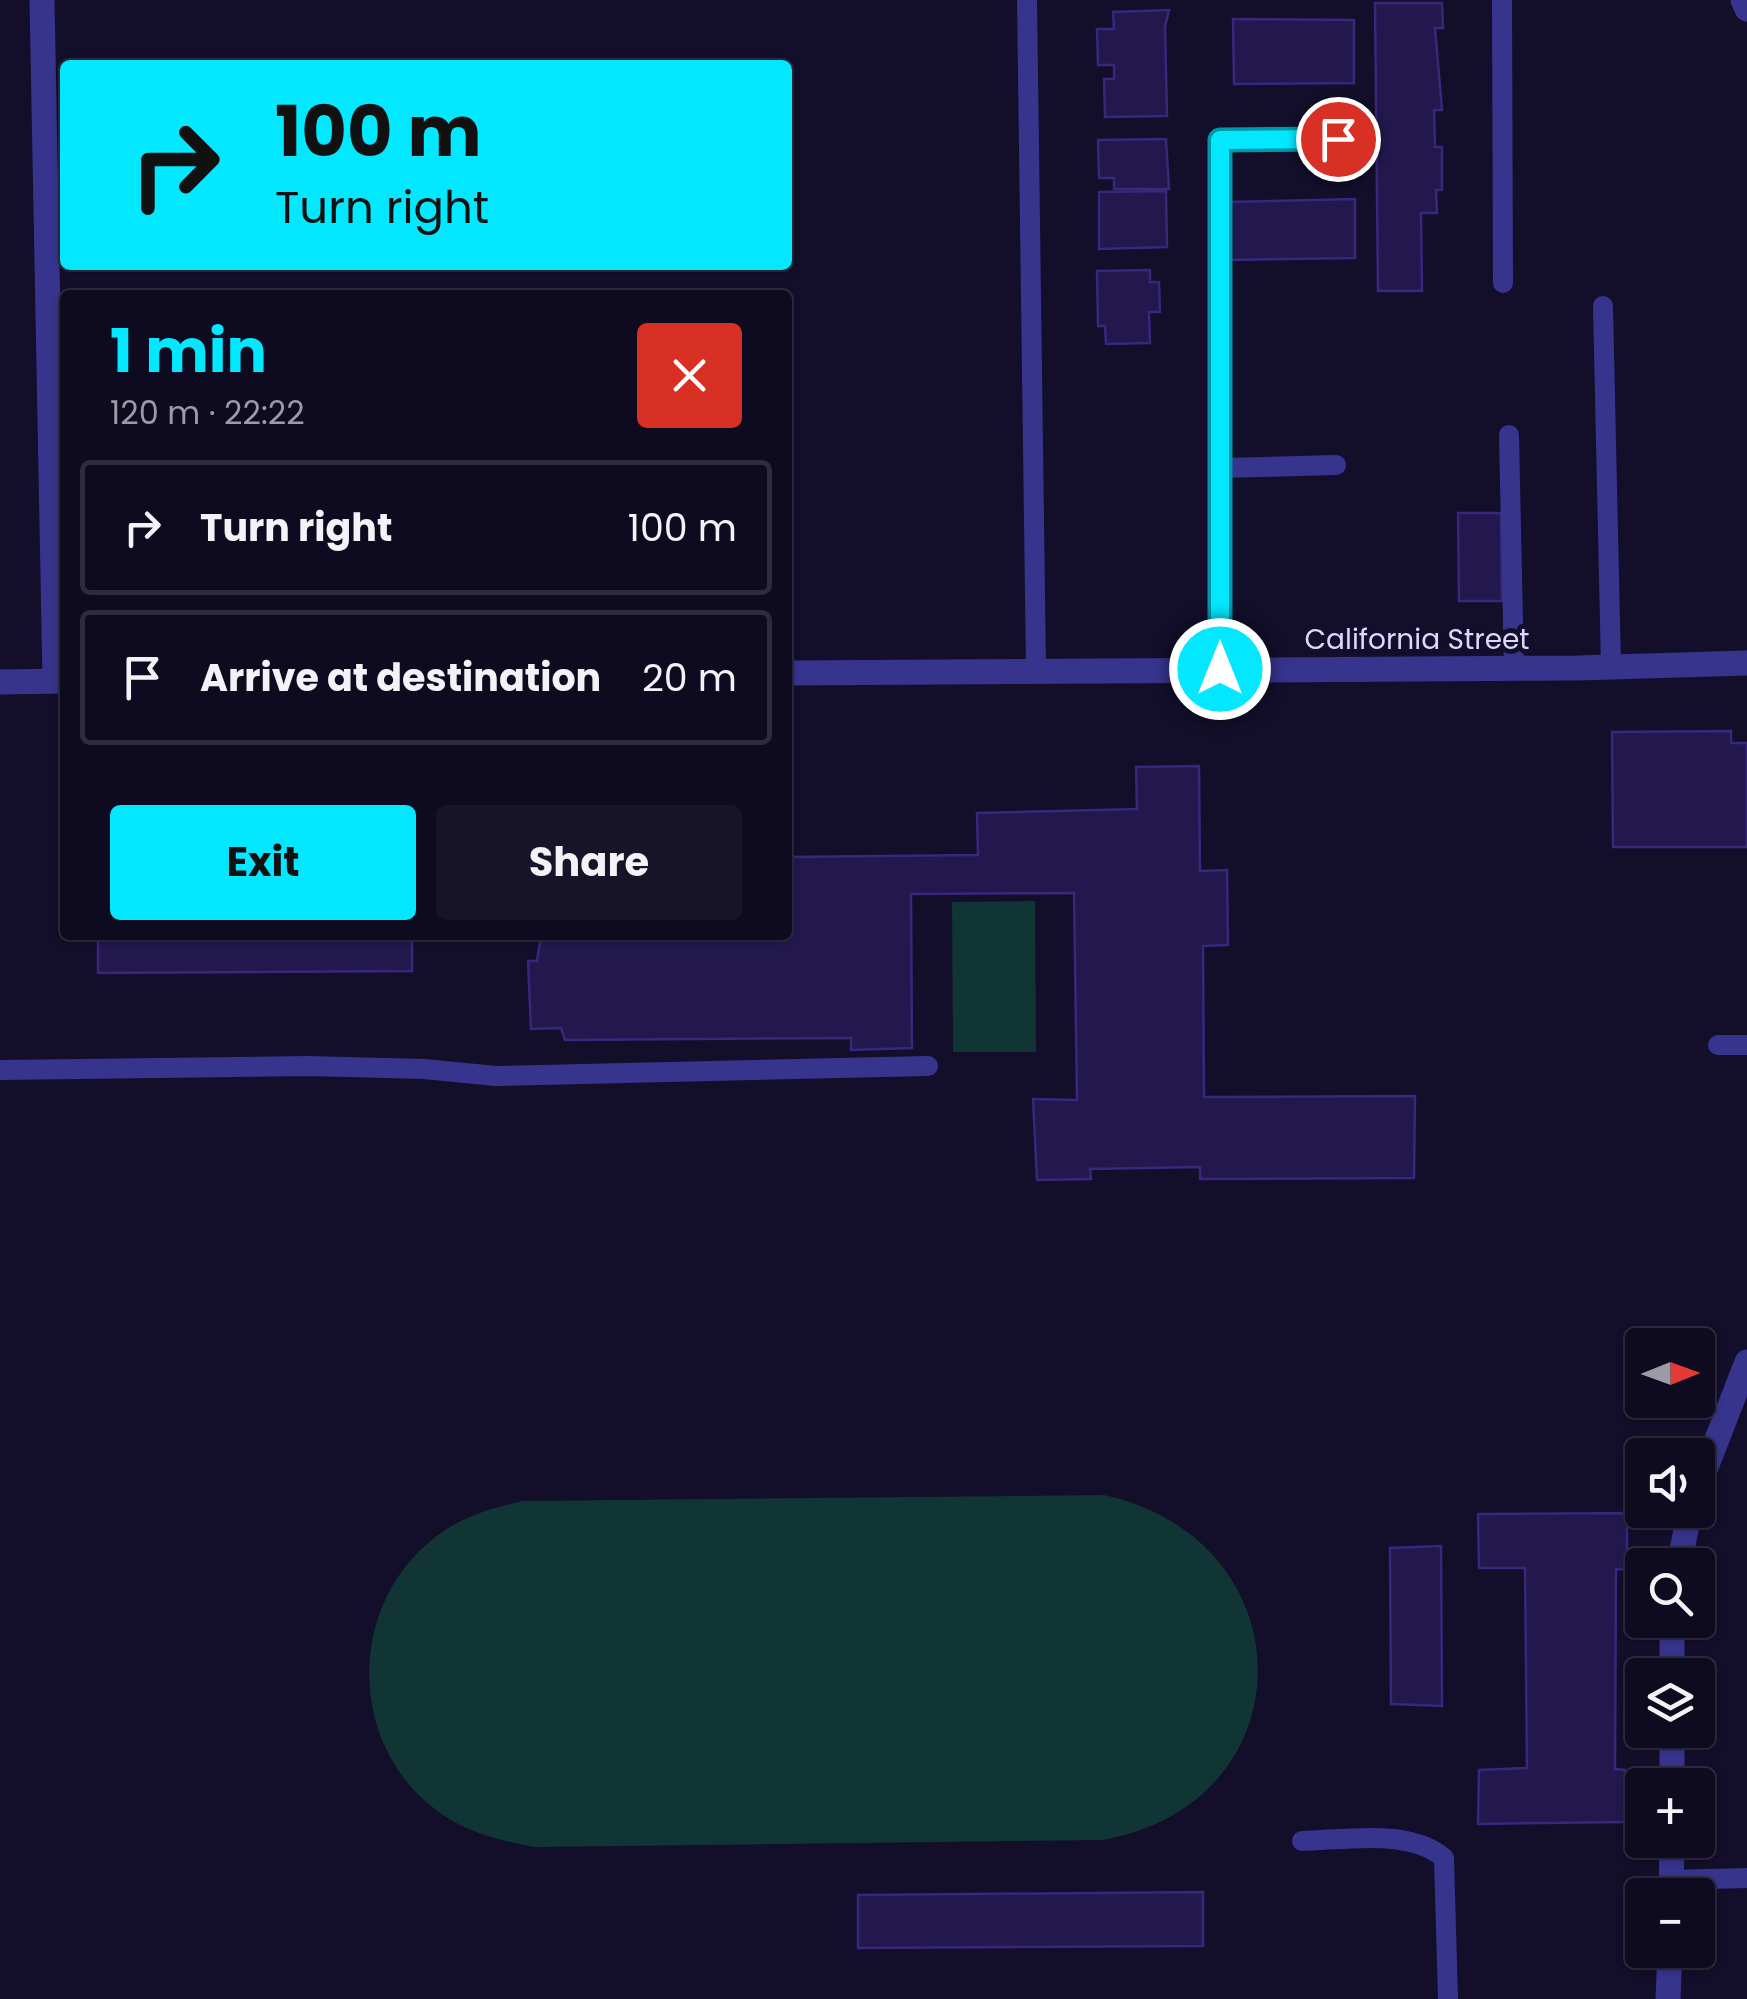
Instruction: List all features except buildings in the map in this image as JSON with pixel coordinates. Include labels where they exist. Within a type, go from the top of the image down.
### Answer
[{"type":"street","points":[[0,682],[60,681],[42,0]]},
{"type":"street","points":[[1743,0],[1747,9]]},
{"type":"street","name":"California Street","points":[[792,672],[1611,668],[1747,663]]},
{"type":"street","points":[[1715,1444],[1747,1362]]},
{"type":"street","points":[[1668,1999],[1669,1968]]},
{"type":"lane","points":[[1027,0],[1036,668]]},
{"type":"lane","points":[[1502,0],[1503,283]]},
{"type":"lane","points":[[1220,669],[1220,140],[1338,139]]},
{"type":"lane","points":[[1603,306],[1611,668]]},
{"type":"lane","points":[[1508,435],[1514,668]]},
{"type":"lane","points":[[1221,468],[1336,465]]},
{"type":"lane","points":[[1718,1045],[1747,1045]]},
{"type":"lane","points":[[0,1070],[308,1066],[424,1068],[496,1076],[928,1066]]},
{"type":"lane","points":[[1302,1841],[1397,1840],[1432,1848],[1444,1858],[1448,1999]]},
{"type":"lane","points":[[1715,1882],[1747,1878]]},
{"type":"green space","points":[[1035,901],[1036,1052],[953,1052],[952,902]]},
{"type":"green space","points":[[1104,1495],[1172,1522],[1220,1563],[1249,1615],[1258,1672],[1248,1728],[1218,1778],[1170,1817],[1102,1840],[535,1847],[483,1834],[436,1810],[407,1782],[386,1749],[374,1713],[369,1675],[373,1637],[385,1601],[405,1567],[443,1531],[499,1507],[523,1501]]},
{"type":"route","points":[[1220,669],[1220,140],[1338,139]]}]
